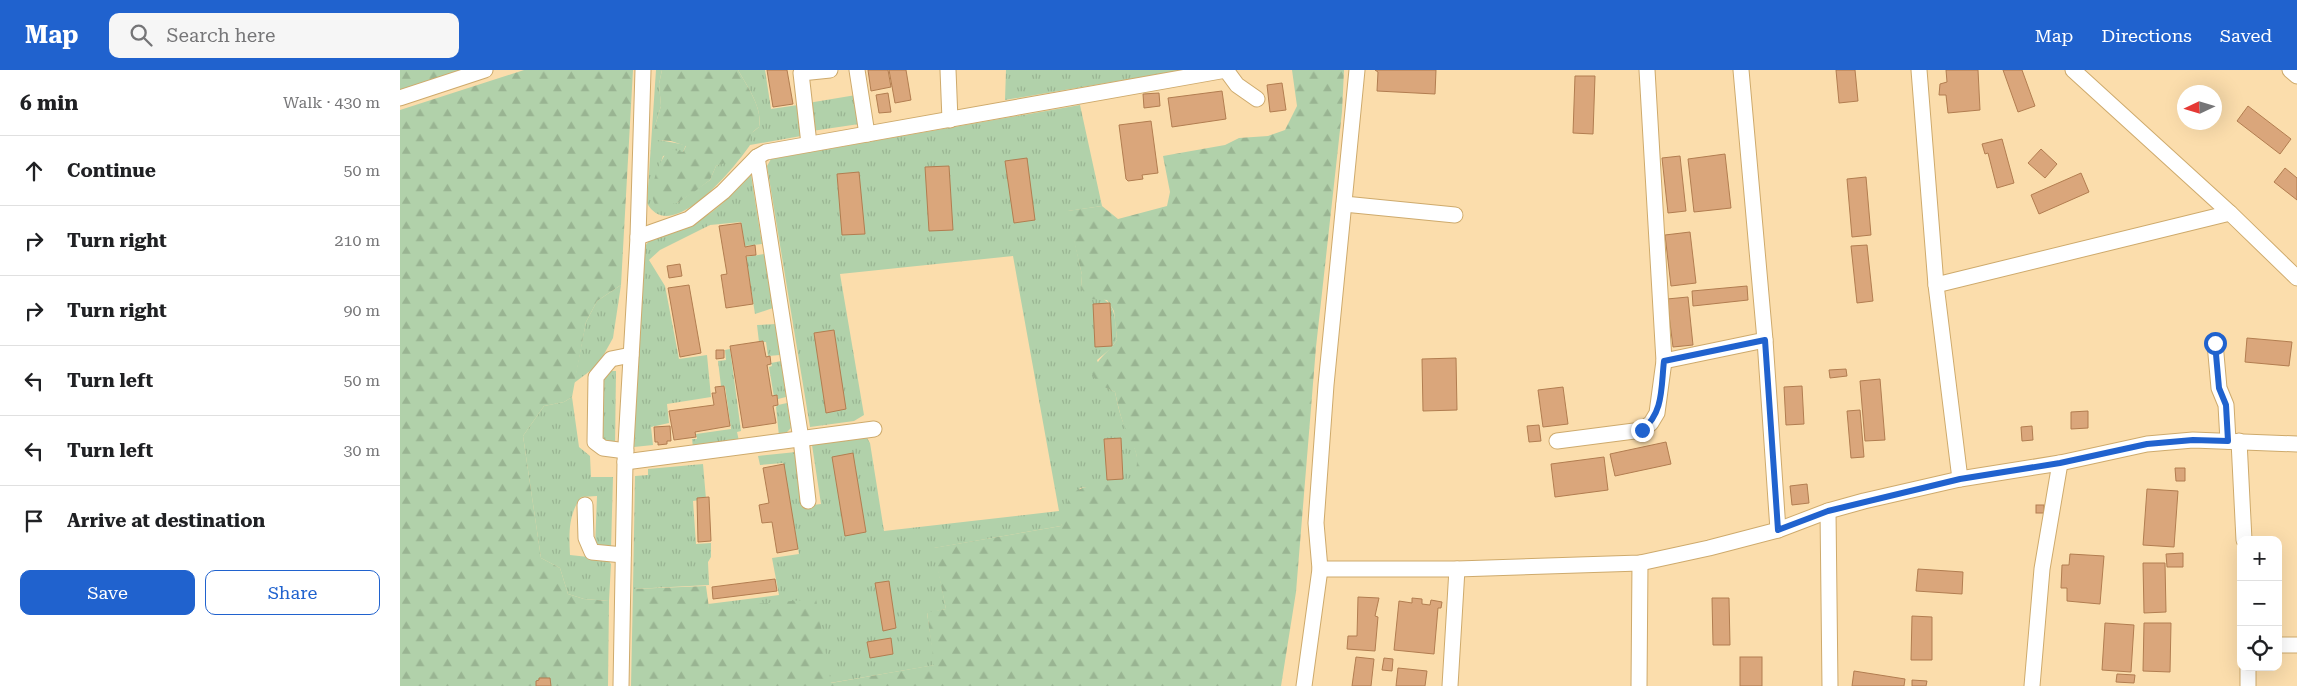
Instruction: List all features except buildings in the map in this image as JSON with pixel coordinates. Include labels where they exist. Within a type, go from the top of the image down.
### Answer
[{"type":"street","points":[[400,98],[486,70]]},
{"type":"street","points":[[621,686],[626,456],[638,237],[643,70]]},
{"type":"street","points":[[809,144],[802,74],[830,70]]},
{"type":"street","points":[[857,70],[867,134]]},
{"type":"street","points":[[948,70],[950,120]]},
{"type":"street","points":[[638,237],[689,219],[723,192],[757,157],[772,151],[1226,70],[1237,85],[1257,99]]},
{"type":"street","points":[[1304,686],[1320,569],[1316,523],[1326,385],[1357,70]]},
{"type":"street","points":[[1557,442],[1642,430],[1657,414],[1664,361],[1647,70]]},
{"type":"street","points":[[1741,70],[1765,340],[1778,530]]},
{"type":"street","points":[[1919,70],[1936,285],[1960,479]]},
{"type":"street","points":[[2073,70],[2230,213],[2297,278]]},
{"type":"street","points":[[2290,70],[2297,76]]},
{"type":"street","points":[[757,157],[801,439],[808,501]]},
{"type":"street","points":[[1344,204],[1455,215]]},
{"type":"street","points":[[1936,285],[2230,213]]},
{"type":"street","points":[[1664,361],[1765,340]]},
{"type":"street","points":[[2215,343],[2219,388],[2226,405],[2233,441],[2244,536]]},
{"type":"street","points":[[631,355],[611,360],[596,377],[595,442],[603,448],[626,456],[801,439],[874,429]]},
{"type":"street","points":[[1320,569],[1457,569],[1640,563],[1778,530],[1828,511],[1960,479],[2060,463],[2147,444],[2193,440],[2297,444]]},
{"type":"street","points":[[2032,686],[2042,569],[2060,463]]},
{"type":"street","points":[[586,505],[586,538],[592,552],[624,555]]},
{"type":"street","points":[[1828,511],[1830,686]]},
{"type":"street","points":[[1639,686],[1640,563]]},
{"type":"street","points":[[1450,686],[1457,569]]},
{"type":"street","points":[[2282,645],[2297,645]]},
{"type":"street","points":[[2248,671],[2248,686]]},
{"type":"green space","points":[[400,70],[467,70],[400,91]]},
{"type":"green space","points":[[524,70],[633,70],[621,285],[597,301],[586,322],[572,397],[564,402],[544,406],[523,436],[541,558],[560,568],[568,594],[584,599],[609,601],[608,686],[400,686],[400,110]]},
{"type":"green space","points":[[656,70],[662,70],[659,84],[661,106],[654,129],[654,139],[686,145],[683,152],[663,156],[653,189],[677,203],[710,180],[716,166],[731,158],[759,127],[759,112],[750,90],[738,70],[765,70],[771,109],[798,105],[801,136],[750,145],[718,184],[686,210],[671,215],[658,214],[647,203]]},
{"type":"green space","points":[[662,70],[738,70],[753,97],[760,120],[759,127],[750,136],[742,153],[730,161],[716,166],[710,180],[677,203],[657,207],[652,194],[661,161],[669,149],[683,152],[686,146],[671,141],[654,140],[654,129],[661,106],[659,84]]},
{"type":"green space","points":[[1006,70],[1183,70],[1005,100]]},
{"type":"green space","points":[[1292,70],[1344,70],[1342,112],[1316,347],[1296,592],[1281,686],[631,686],[633,589],[706,586],[709,608],[816,599],[831,683],[934,665],[927,612],[946,609],[933,548],[1061,526],[1072,494],[1080,489],[1121,482],[1129,479],[1135,472],[1136,454],[1124,425],[1115,392],[1098,384],[1092,374],[1100,359],[1117,340],[1114,311],[1107,300],[1088,299],[1081,288],[1082,275],[1067,211],[1102,206],[1118,219],[1167,206],[1170,192],[1163,156],[1225,145],[1239,138],[1268,136],[1285,130],[1297,106]]},
{"type":"green space","points":[[856,95],[859,124],[812,131],[808,103]]},
{"type":"green space","points":[[1080,105],[1102,206],[1068,211],[1082,275],[1081,288],[1107,301],[1115,318],[1117,340],[1097,360],[1107,388],[1115,392],[1118,407],[1136,453],[1137,469],[1126,482],[1080,488],[1061,526],[934,548],[946,609],[927,613],[935,665],[830,683],[709,608],[708,604],[779,595],[772,558],[799,554],[783,463],[760,465],[758,456],[796,452],[804,506],[821,504],[812,445],[867,438],[870,443],[884,531],[1059,511],[1013,256],[840,274],[864,415],[854,421],[810,427],[767,166],[771,159]]},
{"type":"green space","points":[[751,175],[762,244],[745,246],[741,222],[710,225],[660,250],[649,260],[665,286],[679,359],[707,355],[711,397],[667,404],[669,423],[651,427],[653,445],[634,447],[643,250],[646,244],[655,237],[682,229],[702,219],[728,199]]},
{"type":"green space","points":[[764,254],[773,308],[755,314],[746,257]]},
{"type":"green space","points":[[621,285],[613,338],[598,365],[574,383],[586,322],[597,301]]},
{"type":"green space","points":[[776,324],[780,355],[768,356],[766,342],[759,342],[757,325]]},
{"type":"green space","points":[[730,349],[741,431],[737,432],[739,441],[693,447],[692,439],[697,439],[696,434],[731,429],[725,386],[721,386],[718,361],[726,360],[725,350]]},
{"type":"green space","points":[[781,361],[786,397],[778,399],[778,396],[774,397],[769,367],[772,366],[771,363]]},
{"type":"green space","points":[[609,371],[616,371],[615,446],[602,444],[603,377]]},
{"type":"green space","points":[[572,397],[579,447],[590,456],[591,477],[613,477],[611,548],[595,548],[597,496],[581,497],[572,518],[570,555],[607,559],[611,564],[609,601],[584,599],[568,594],[560,568],[541,558],[523,436],[544,406],[564,402]]},
{"type":"green space","points":[[787,403],[791,428],[783,436],[779,436],[776,407]]},
{"type":"green space","points":[[703,464],[706,499],[693,501],[696,544],[711,543],[711,557],[708,562],[709,585],[633,589],[635,476],[648,475],[648,469]]},
{"type":"route","points":[[1642,430],[1651,423],[1657,414],[1664,361],[1765,340],[1778,530],[1828,511],[1960,479],[2060,463],[2147,444],[2193,440],[2228,441],[2226,405],[2219,388],[2215,343]]}]
